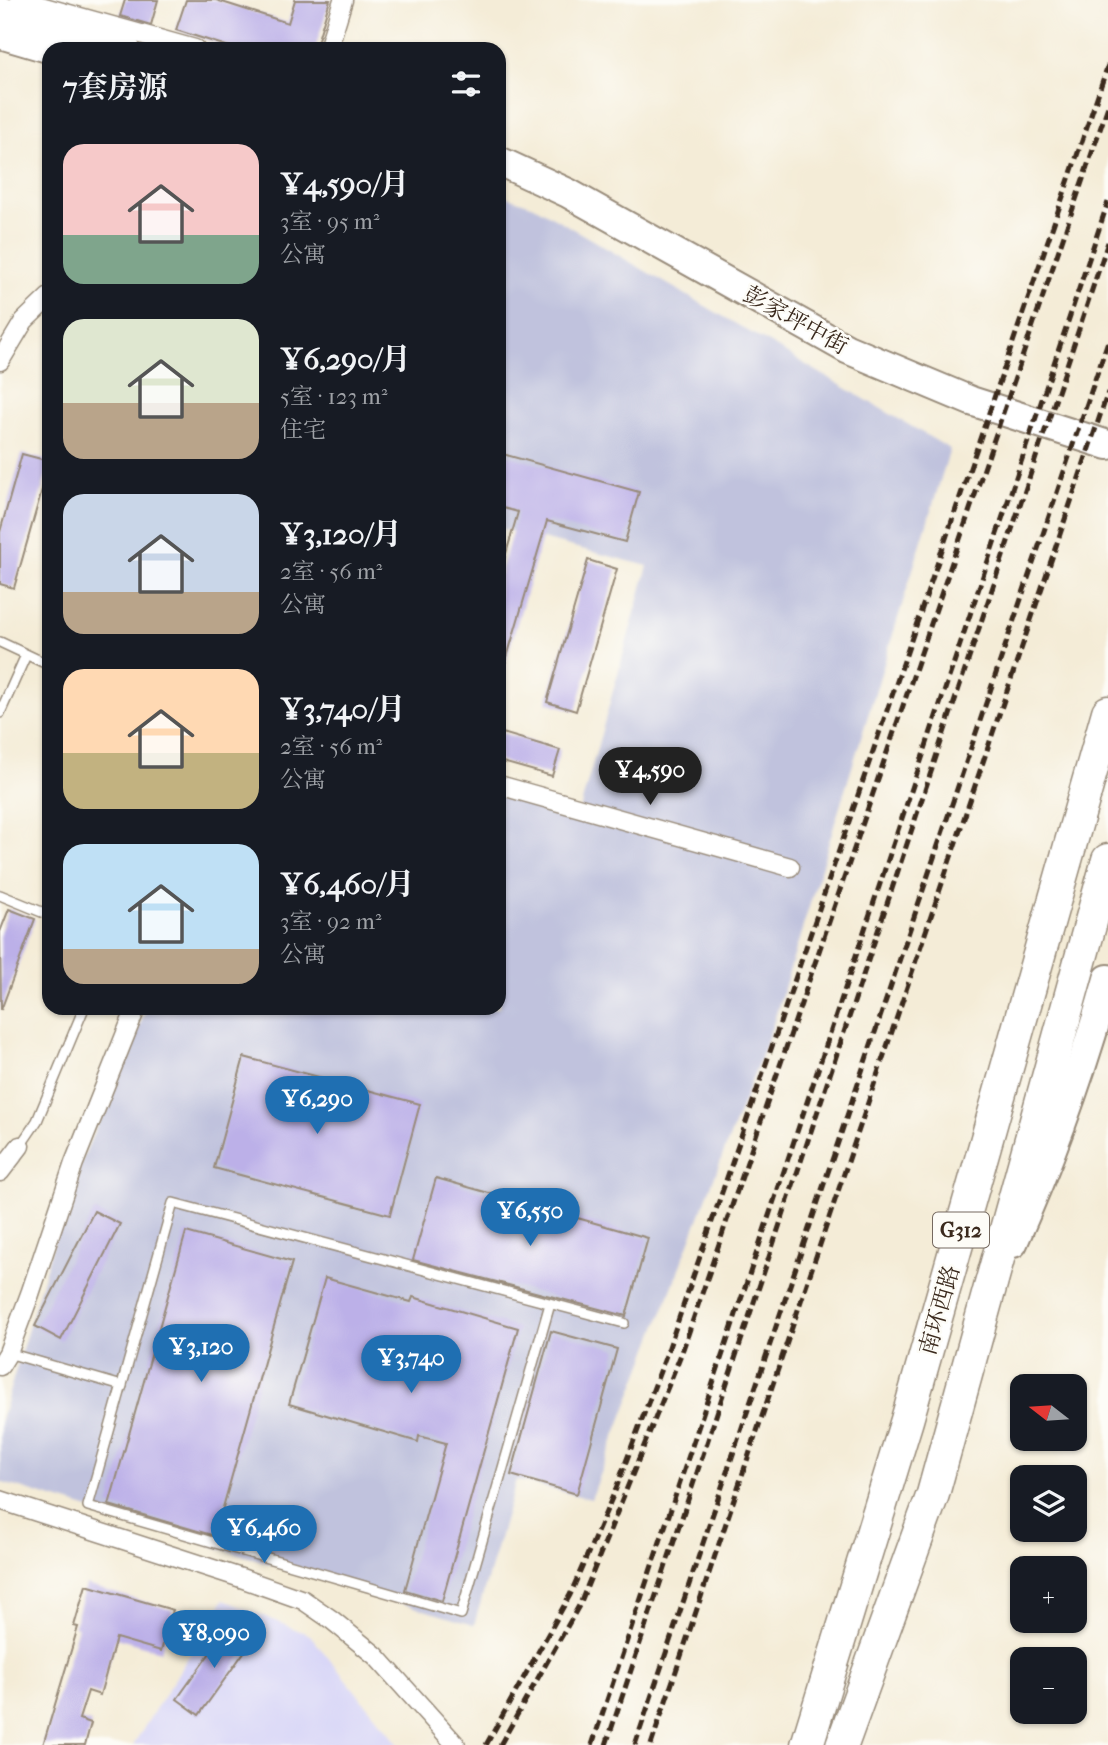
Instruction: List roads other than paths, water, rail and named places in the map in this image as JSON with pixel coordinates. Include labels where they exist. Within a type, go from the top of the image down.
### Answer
[{"type":"highway","name":"南环西路","points":[[807,1745],[908,1420],[1108,712]]},
{"type":"highway","name":"南环西路","points":[[842,1745],[933,1494],[1108,860]]},
{"type":"main road","points":[[0,11],[103,42]]},
{"type":"main road","points":[[0,34],[42,46]]},
{"type":"main road","name":"彭家坪中街","points":[[506,164],[568,193],[848,349],[971,401],[1108,445]]},
{"type":"main road","name":"彭家坪中街","points":[[506,184],[559,209],[840,366],[964,418],[1108,465]]},
{"type":"main road","points":[[990,1293],[1043,1177],[1108,979]]},
{"type":"street","points":[[19,0],[170,42]]},
{"type":"street","points":[[330,42],[343,0]]},
{"type":"street","points":[[0,361],[24,321],[42,304]]},
{"type":"street","points":[[506,787],[790,867]]},
{"type":"street","points":[[4,1360],[74,1163],[133,1015]]},
{"type":"street","points":[[0,1172],[20,1146]]},
{"type":"street","points":[[0,1500],[303,1600],[376,1657],[456,1745]]},
{"type":"lane","points":[[0,642],[42,662]]},
{"type":"lane","points":[[0,713],[26,655]]},
{"type":"lane","points":[[0,895],[42,912]]},
{"type":"lane","points":[[20,1146],[37,1121],[82,1015]]},
{"type":"lane","points":[[550,1304],[461,1614],[88,1506],[173,1203],[624,1323]]},
{"type":"lane","points":[[4,1360],[122,1386]]},
{"type":"railway","points":[[486,1745],[570,1595],[615,1491],[668,1350],[1108,65]]},
{"type":"railway","points":[[500,1745],[580,1604],[682,1352],[1108,106]]},
{"type":"railway","points":[[592,1745],[1108,202]]},
{"type":"railway","points":[[606,1745],[1108,242]]},
{"type":"railway","points":[[635,1745],[1108,341]]},
{"type":"railway","points":[[651,1745],[1108,392]]}]
